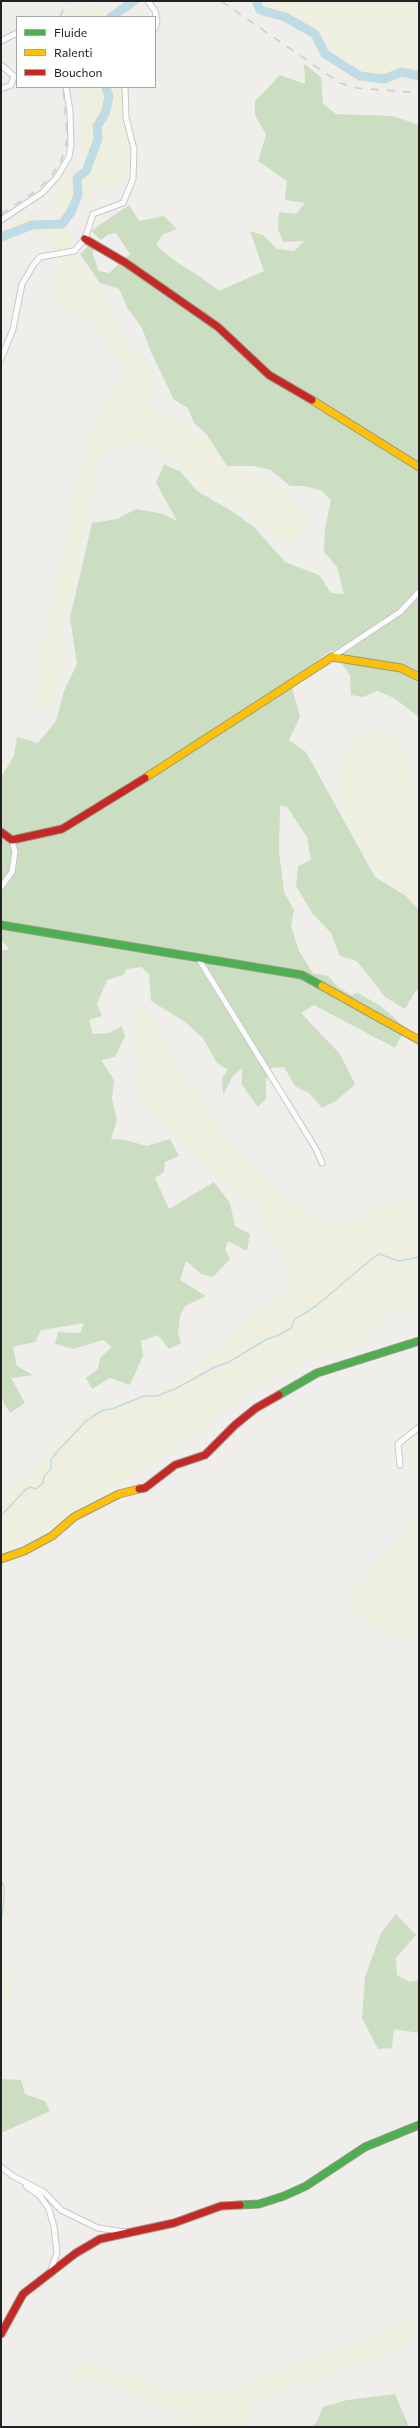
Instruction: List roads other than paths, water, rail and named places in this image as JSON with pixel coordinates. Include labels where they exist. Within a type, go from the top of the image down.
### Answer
[{"type":"street","points":[[148,1],[155,11],[156,16]]},
{"type":"street","points":[[1,41],[16,34]]},
{"type":"street","points":[[1,65],[14,76],[11,86],[1,89]]},
{"type":"street","points":[[1,220],[42,193],[57,177],[69,157],[70,111],[66,88]]},
{"type":"street","points":[[1,358],[13,329],[22,284],[34,264],[40,257],[74,251],[85,238],[93,214],[123,203],[133,179],[134,149],[126,118],[125,88]]},
{"type":"street","points":[[85,238],[126,263],[218,327],[270,375],[364,431],[419,467]]},
{"type":"street","points":[[12,840],[62,829],[110,801],[400,612],[419,592]]},
{"type":"street","points":[[332,657],[401,668],[419,677]]},
{"type":"street","points":[[1,832],[12,840],[15,852],[12,872],[1,887]]},
{"type":"street","points":[[1,925],[302,975],[419,1040]]},
{"type":"street","points":[[198,958],[316,1150],[322,1163]]},
{"type":"street","points":[[1,1560],[24,1551],[52,1536],[74,1518],[119,1494],[145,1488],[175,1465],[205,1455],[235,1425],[256,1408],[317,1373],[419,1341]]},
{"type":"street","points":[[400,1465],[398,1444],[419,1427]]},
{"type":"street","points":[[1,2334],[23,2294],[76,2253],[100,2239],[174,2223],[221,2206],[259,2204],[284,2196],[306,2186],[365,2147],[419,2126]]},
{"type":"street","points":[[1,2167],[40,2196],[48,2209],[57,2241],[57,2252],[50,2273]]},
{"type":"street","points":[[11,2175],[44,2192],[61,2210],[98,2228],[127,2232]]},
{"type":"waterway","points":[[112,16],[134,1]]},
{"type":"waterway","points":[[256,1],[260,10],[285,17],[315,34],[325,54],[360,76],[384,79],[402,72],[419,76]]},
{"type":"waterway","points":[[1,237],[32,225],[62,224],[71,212],[78,195],[77,178],[86,171],[98,139],[97,126],[105,114],[109,97],[106,88]]},
{"type":"waterway","points":[[1,1516],[25,1490],[30,1487],[36,1489],[43,1483],[44,1476],[51,1469],[51,1460],[55,1454],[86,1421],[103,1410],[112,1409],[144,1396],[157,1396],[175,1389],[215,1367],[229,1362],[267,1339],[277,1336],[291,1328],[295,1318],[316,1306],[379,1254],[399,1261],[419,1257]]},
{"type":"waterway","points":[[1,1881],[4,1886],[4,1901],[1,1921]]},
{"type":"railway","points":[[60,16],[67,1]]},
{"type":"railway","points":[[221,1],[340,83],[357,88],[409,92],[419,95]]},
{"type":"railway","points":[[1,214],[33,193],[50,178],[61,161],[66,145],[67,135],[63,88]]}]
